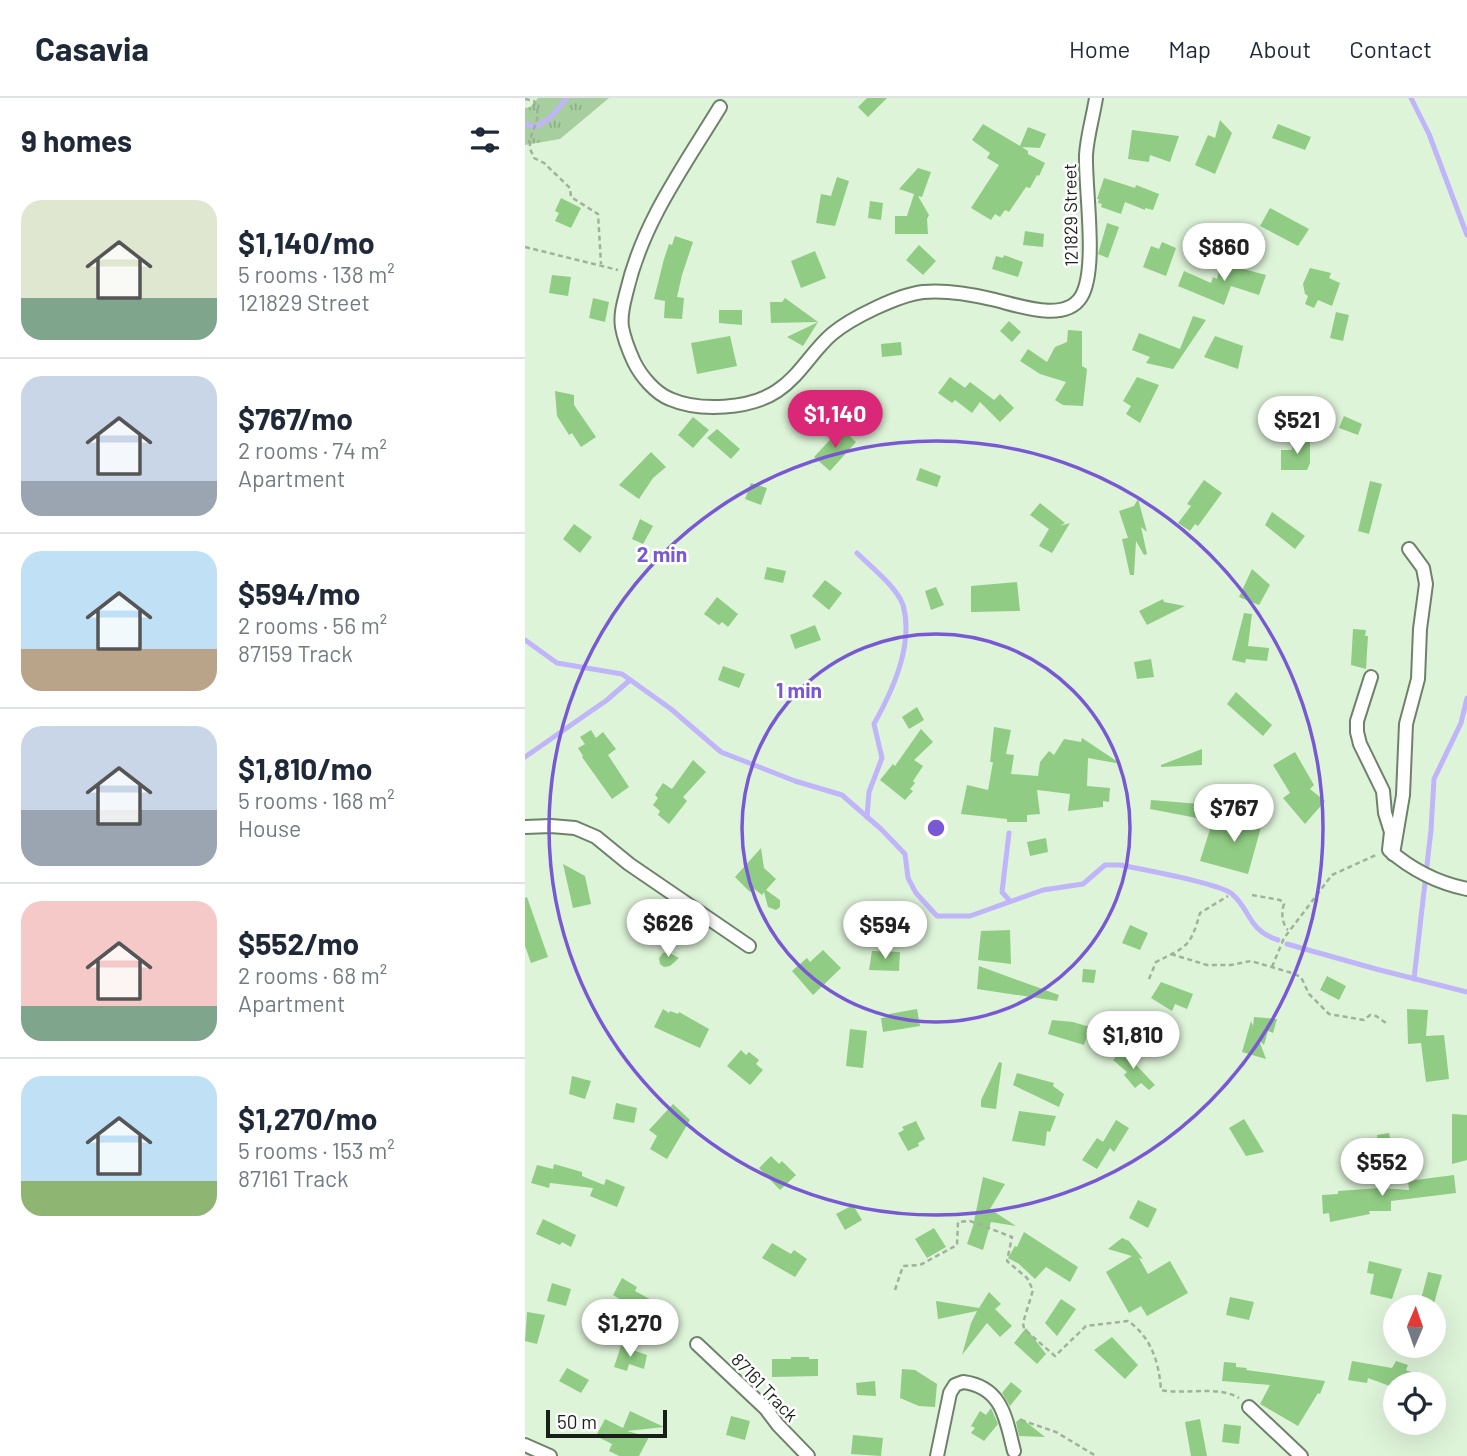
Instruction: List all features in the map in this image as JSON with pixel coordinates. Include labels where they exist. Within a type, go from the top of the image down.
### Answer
[{"type":"street","name":"121829 Street","points":[[720,107],[657,209],[637,252],[622,312],[622,325],[635,364],[652,387],[668,399],[688,405],[734,406],[754,403],[777,391],[798,374],[832,333],[881,305],[903,296],[942,292],[989,299],[1039,311],[1062,309],[1074,304],[1081,298],[1089,271],[1086,153],[1096,98]]},
{"type":"street","points":[[1391,852],[1403,795],[1406,724],[1418,679],[1420,629],[1426,584],[1423,568],[1409,549]]},
{"type":"street","points":[[1371,677],[1357,721],[1357,732],[1383,791],[1385,813],[1391,832],[1391,852]]},
{"type":"street","points":[[525,827],[551,825],[575,828],[597,837],[629,864],[749,946]]},
{"type":"street","points":[[1391,852],[1410,867],[1447,885],[1467,889]]},
{"type":"street","name":"87161 Track","points":[[697,1344],[766,1409],[808,1456]]},
{"type":"street","points":[[937,1456],[950,1394],[957,1384],[969,1383],[984,1390],[1002,1407],[1014,1451]]},
{"type":"street","points":[[1249,1407],[1301,1456]]},
{"type":"street","points":[[525,1444],[549,1456]]},
{"type":"path","points":[[525,99],[534,101],[538,110],[530,146],[534,158],[544,163],[570,188],[571,197],[598,214],[601,264]]},
{"type":"path","points":[[525,247],[601,264],[631,274]]},
{"type":"path","points":[[1272,967],[1284,938],[1332,875],[1362,859],[1391,852]]},
{"type":"path","points":[[1252,895],[1280,900],[1284,904],[1283,918],[1286,928],[1290,931]]},
{"type":"path","points":[[1149,979],[1156,962],[1185,948],[1193,936],[1200,913],[1228,896]]},
{"type":"path","points":[[1171,954],[1207,965],[1231,965],[1251,961],[1272,967],[1301,977],[1309,994],[1329,1014],[1364,1020],[1370,1015],[1386,1023]]},
{"type":"path","points":[[895,1290],[903,1266],[920,1265],[957,1245],[958,1222],[970,1221],[1012,1237],[1007,1261],[1027,1278],[1033,1290],[1023,1323],[1024,1329],[1055,1356],[1086,1326],[1128,1321],[1141,1330],[1155,1354],[1161,1390],[1176,1393],[1219,1391],[1236,1396],[1249,1407]]},
{"type":"path","points":[[1006,1417],[1056,1432],[1096,1456]]},
{"type":"green space","points":[[538,98],[609,98],[560,139],[525,145],[525,108],[530,107]]},
{"type":"building","points":[[867,98],[887,98],[868,117],[858,107]]},
{"type":"building","points":[[1220,120],[1232,133],[1215,174],[1195,165],[1208,135],[1215,138]]},
{"type":"building","points":[[983,124],[1020,146],[1028,127],[1046,134],[1040,148],[1022,147],[1028,154],[1045,163],[1039,176],[1037,175],[1030,188],[1026,187],[1009,212],[1005,210],[1000,217],[995,214],[991,220],[971,208],[999,165],[987,158],[990,153],[972,140]]},
{"type":"building","points":[[1278,124],[1311,137],[1305,150],[1272,138]]},
{"type":"building","points":[[1132,130],[1179,136],[1170,162],[1150,155],[1149,162],[1128,159]]},
{"type":"building","points":[[918,168],[931,172],[922,197],[918,196],[929,215],[928,234],[895,234],[895,216],[907,216],[914,194],[899,189]]},
{"type":"building","points":[[837,177],[849,181],[835,226],[816,223],[821,194],[831,196]]},
{"type":"building","points":[[1104,178],[1135,188],[1136,185],[1159,194],[1153,210],[1145,210],[1125,202],[1121,214],[1101,207],[1102,204],[1098,203],[1097,199]]},
{"type":"building","points":[[561,198],[581,208],[571,228],[555,221],[559,213],[555,211]]},
{"type":"building","points":[[870,201],[883,203],[881,220],[868,218]]},
{"type":"building","points":[[1270,208],[1309,229],[1298,246],[1260,226]]},
{"type":"building","points":[[1107,223],[1119,227],[1108,258],[1098,254]]},
{"type":"building","points":[[1025,231],[1044,234],[1043,247],[1023,245]]},
{"type":"building","points":[[675,236],[693,242],[677,297],[684,298],[682,319],[664,318],[665,301],[654,299],[669,244],[672,245]]},
{"type":"building","points":[[1162,242],[1176,248],[1166,276],[1143,267],[1151,246],[1159,249]]},
{"type":"building","points":[[919,245],[936,261],[923,275],[906,260]]},
{"type":"building","points":[[815,251],[826,278],[801,288],[791,261]]},
{"type":"building","points":[[1004,255],[1023,262],[1018,277],[992,269],[996,256],[1003,258]]},
{"type":"building","points":[[1221,263],[1266,275],[1259,295],[1231,286],[1224,305],[1178,286],[1184,271],[1211,283],[1213,277],[1217,279]]},
{"type":"building","points":[[1310,268],[1331,273],[1329,278],[1340,283],[1332,306],[1318,300],[1314,308],[1305,304],[1308,296],[1303,284]]},
{"type":"building","points":[[552,275],[571,277],[568,296],[549,293]]},
{"type":"building","points":[[593,298],[609,302],[605,322],[589,318]]},
{"type":"building","points":[[785,298],[818,322],[771,323],[770,302],[782,302]]},
{"type":"building","points":[[719,310],[742,310],[742,325],[719,323]]},
{"type":"building","points":[[1336,312],[1349,315],[1343,341],[1330,338]]},
{"type":"building","points":[[1193,316],[1206,320],[1173,369],[1146,363],[1150,357],[1132,350],[1139,333],[1180,349]]},
{"type":"building","points":[[1009,321],[1021,332],[1012,342],[1000,331]]},
{"type":"building","points":[[818,322],[803,346],[787,337]]},
{"type":"building","points":[[1068,330],[1082,331],[1082,366],[1087,369],[1083,406],[1063,405],[1055,400],[1066,382],[1040,374],[1020,361],[1028,349],[1047,362],[1055,347],[1067,342]]},
{"type":"building","points":[[730,336],[737,366],[697,374],[691,343]]},
{"type":"building","points":[[1215,336],[1243,346],[1238,369],[1204,357]]},
{"type":"building","points":[[901,342],[902,355],[882,357],[881,344]]},
{"type":"building","points":[[950,377],[965,388],[970,382],[994,400],[1000,394],[1014,408],[1000,422],[980,402],[972,413],[955,400],[952,403],[938,393]]},
{"type":"building","points":[[1137,377],[1159,385],[1140,423],[1126,414],[1131,406],[1123,401]]},
{"type":"building","points":[[555,391],[574,395],[574,405],[596,437],[581,447],[572,433],[569,435],[557,416]]},
{"type":"building","points":[[1344,416],[1362,424],[1358,435],[1339,428]]},
{"type":"building","points":[[693,417],[709,430],[693,448],[678,435]]},
{"type":"building","points":[[841,428],[856,442],[830,471],[814,457]]},
{"type":"building","points":[[717,429],[740,449],[731,459],[707,438]]},
{"type":"building","points":[[1293,439],[1310,439],[1310,463],[1307,470],[1281,470],[1281,450],[1292,450]]},
{"type":"building","points":[[651,452],[666,467],[653,478],[639,499],[619,485]]},
{"type":"building","points":[[920,468],[941,476],[937,487],[916,480]]},
{"type":"building","points":[[1204,480],[1222,493],[1198,526],[1195,524],[1190,531],[1178,523],[1191,506],[1187,504]]},
{"type":"building","points":[[1370,481],[1382,484],[1369,534],[1358,531]]},
{"type":"building","points":[[751,483],[767,488],[761,505],[745,499]]},
{"type":"building","points":[[1138,499],[1147,532],[1141,527],[1147,554],[1144,555],[1136,541],[1134,575],[1130,575],[1122,539],[1128,538],[1119,511],[1134,506]]},
{"type":"building","points":[[1040,503],[1065,523],[1060,526],[1070,523],[1052,553],[1039,546],[1049,529],[1030,515]]},
{"type":"building","points":[[1272,512],[1305,536],[1295,549],[1265,525]]},
{"type":"building","points":[[640,519],[653,526],[643,544],[632,539]]},
{"type":"building","points":[[574,524],[592,537],[580,553],[563,539]]},
{"type":"building","points":[[767,567],[786,571],[783,583],[764,579]]},
{"type":"building","points":[[1252,569],[1270,585],[1259,605],[1239,597]]},
{"type":"building","points":[[825,580],[842,593],[829,610],[812,596]]},
{"type":"building","points":[[1017,582],[1020,611],[971,612],[971,586]]},
{"type":"building","points":[[936,587],[944,605],[931,610],[925,591]]},
{"type":"building","points":[[717,597],[738,614],[728,627],[722,622],[719,625],[704,614]]},
{"type":"building","points":[[1163,599],[1164,602],[1185,606],[1147,625],[1139,611]]},
{"type":"building","points":[[1244,613],[1252,614],[1248,646],[1269,648],[1267,661],[1246,659],[1245,663],[1232,660]]},
{"type":"building","points":[[815,625],[821,640],[795,649],[790,635]]},
{"type":"building","points":[[1353,629],[1366,630],[1365,636],[1368,636],[1366,669],[1351,665]]},
{"type":"building","points":[[1151,659],[1154,677],[1137,679],[1134,662]]},
{"type":"building","points":[[723,666],[745,674],[739,688],[718,680]]},
{"type":"building","points":[[1236,692],[1272,725],[1263,736],[1227,704]]},
{"type":"building","points":[[917,707],[924,720],[909,729],[902,717]]},
{"type":"building","points":[[994,727],[1011,730],[1006,754],[1014,755],[1011,774],[1038,776],[1040,762],[1049,751],[1054,755],[1064,739],[1081,742],[1082,738],[1121,764],[1088,758],[1087,786],[1110,788],[1109,802],[1103,801],[1103,807],[1068,811],[1070,794],[1037,790],[1040,814],[1027,815],[1027,822],[1007,822],[1007,819],[961,814],[967,785],[988,790],[993,762],[990,762]]},
{"type":"building","points":[[921,729],[933,742],[914,760],[923,766],[913,781],[915,783],[910,789],[913,791],[905,800],[880,780],[893,764],[895,766]]},
{"type":"building","points":[[591,730],[596,738],[603,732],[616,749],[608,755],[629,787],[612,799],[578,748],[585,744],[580,737]]},
{"type":"building","points":[[1202,749],[1202,765],[1161,767],[1161,765]]},
{"type":"building","points":[[1295,752],[1314,785],[1310,789],[1325,801],[1305,824],[1283,798],[1290,793],[1273,765]]},
{"type":"building","points":[[693,760],[706,772],[683,797],[687,801],[669,824],[658,815],[660,811],[653,805],[658,798],[655,795],[663,783],[672,789]]},
{"type":"building","points":[[1151,800],[1200,804],[1197,818],[1150,809]]},
{"type":"building","points":[[1259,810],[1261,827],[1248,874],[1200,861],[1211,826],[1240,835],[1238,812]]},
{"type":"building","points":[[1046,838],[1048,852],[1030,856],[1027,842]]},
{"type":"building","points":[[761,848],[764,868],[776,879],[766,890],[780,900],[780,907],[776,910],[768,907],[764,892],[762,895],[753,888],[750,892],[735,877]]},
{"type":"building","points":[[563,864],[585,876],[591,904],[573,908]]},
{"type":"building","points":[[527,897],[548,957],[531,963],[525,946]]},
{"type":"building","points":[[1130,925],[1148,933],[1140,950],[1122,943]]},
{"type":"building","points":[[1010,930],[1011,964],[978,960],[981,931]]},
{"type":"building","points":[[823,950],[841,968],[813,995],[792,971],[807,958],[810,962]]},
{"type":"building","points":[[872,951],[900,952],[899,971],[869,970]]},
{"type":"building","points":[[668,952],[679,958],[670,966],[664,967],[659,958]]},
{"type":"building","points":[[979,966],[1059,995],[1057,1001],[977,989]]},
{"type":"building","points":[[1083,969],[1096,970],[1094,983],[1082,982]]},
{"type":"building","points":[[1327,976],[1346,986],[1339,1000],[1320,990]]},
{"type":"building","points":[[1161,982],[1193,994],[1187,1009],[1175,1004],[1172,1011],[1151,998]]},
{"type":"building","points":[[663,1009],[669,1013],[679,1012],[709,1029],[700,1048],[654,1027]]},
{"type":"building","points":[[917,1009],[920,1026],[883,1032],[881,1018]]},
{"type":"building","points":[[1407,1009],[1428,1010],[1426,1036],[1444,1035],[1449,1079],[1426,1082],[1421,1043],[1408,1044]]},
{"type":"building","points":[[1254,1017],[1277,1019],[1273,1033],[1268,1031],[1264,1045],[1259,1040],[1266,1059],[1242,1052]]},
{"type":"building","points":[[1052,1020],[1090,1027],[1084,1045],[1048,1034]]},
{"type":"building","points":[[850,1029],[867,1031],[863,1068],[846,1066]]},
{"type":"building","points":[[741,1050],[746,1055],[749,1052],[759,1060],[756,1064],[763,1070],[750,1085],[727,1066]]},
{"type":"building","points":[[1122,1050],[1155,1085],[1149,1090],[1141,1083],[1135,1088],[1124,1075],[1127,1072],[1113,1060]]},
{"type":"building","points":[[999,1062],[1002,1063],[996,1109],[981,1107],[981,1100]]},
{"type":"building","points":[[1017,1073],[1054,1083],[1053,1086],[1064,1094],[1059,1107],[1013,1085]]},
{"type":"building","points":[[572,1076],[591,1081],[585,1099],[569,1094]]},
{"type":"building","points":[[616,1103],[637,1108],[634,1123],[613,1119]]},
{"type":"building","points":[[673,1104],[690,1120],[667,1159],[650,1149],[657,1136],[649,1130]]},
{"type":"building","points":[[1019,1111],[1056,1116],[1050,1132],[1047,1131],[1045,1146],[1012,1141]]},
{"type":"building","points":[[1452,1114],[1467,1115],[1467,1160],[1452,1164]]},
{"type":"building","points":[[1244,1119],[1264,1152],[1246,1156],[1229,1128]]},
{"type":"building","points":[[1116,1120],[1129,1128],[1114,1152],[1110,1148],[1097,1169],[1082,1160],[1097,1138],[1103,1142]]},
{"type":"building","points":[[916,1121],[925,1139],[918,1143],[919,1146],[908,1151],[898,1133],[904,1130],[902,1127]]},
{"type":"building","points":[[1389,1133],[1392,1147],[1379,1148],[1377,1135]]},
{"type":"building","points":[[771,1156],[779,1164],[782,1161],[796,1175],[780,1190],[759,1168]]},
{"type":"building","points":[[554,1164],[582,1172],[582,1176],[604,1185],[606,1179],[625,1187],[617,1207],[590,1196],[593,1188],[550,1183],[549,1188],[531,1183],[537,1165],[553,1169]]},
{"type":"building","points":[[1454,1175],[1456,1193],[1391,1201],[1391,1211],[1369,1211],[1370,1214],[1330,1222],[1329,1213],[1323,1214],[1322,1195],[1380,1188],[1409,1190],[1408,1181]]},
{"type":"building","points":[[983,1177],[1005,1184],[990,1209],[1016,1226],[991,1222],[983,1250],[967,1244]]},
{"type":"building","points":[[1138,1200],[1157,1209],[1148,1228],[1129,1218]]},
{"type":"building","points":[[853,1205],[862,1220],[845,1230],[836,1214]]},
{"type":"building","points":[[543,1219],[576,1235],[571,1247],[536,1234]]},
{"type":"building","points":[[934,1228],[946,1247],[927,1258],[915,1239]]},
{"type":"building","points":[[1024,1232],[1078,1267],[1070,1282],[1046,1267],[1035,1279],[1008,1258]]},
{"type":"building","points":[[1122,1238],[1129,1241],[1143,1259],[1139,1258],[1148,1274],[1170,1261],[1188,1293],[1147,1316],[1141,1306],[1129,1313],[1106,1272],[1132,1256],[1108,1249]]},
{"type":"building","points":[[772,1243],[791,1254],[794,1250],[807,1259],[795,1277],[762,1258]]},
{"type":"building","points":[[1369,1261],[1402,1269],[1393,1295],[1383,1297],[1370,1294],[1374,1274],[1367,1273]]},
{"type":"building","points":[[1428,1272],[1442,1275],[1436,1295],[1422,1295]]},
{"type":"building","points":[[622,1278],[637,1287],[635,1291],[655,1302],[646,1318],[626,1307],[628,1304],[613,1295]]},
{"type":"building","points":[[552,1283],[571,1289],[566,1306],[547,1301]]},
{"type":"building","points":[[989,1292],[1001,1304],[995,1309],[1012,1326],[1000,1337],[987,1323],[962,1355],[977,1311],[938,1319],[936,1301],[979,1308]]},
{"type":"building","points":[[1230,1297],[1254,1302],[1249,1320],[1226,1315]]},
{"type":"building","points":[[1061,1299],[1076,1309],[1057,1336],[1045,1323]]},
{"type":"building","points":[[527,1312],[545,1315],[537,1344],[525,1341]]},
{"type":"building","points":[[1026,1328],[1046,1354],[1037,1364],[1014,1343]]},
{"type":"building","points":[[1112,1337],[1138,1365],[1125,1379],[1094,1350]]},
{"type":"building","points":[[621,1346],[647,1355],[644,1369],[629,1364],[627,1371],[614,1367]]},
{"type":"building","points":[[772,1359],[818,1359],[818,1376],[772,1377]]},
{"type":"building","points":[[1352,1361],[1392,1368],[1396,1361],[1408,1365],[1406,1370],[1411,1372],[1383,1372],[1383,1384],[1368,1378],[1367,1383],[1348,1380]]},
{"type":"building","points":[[1224,1362],[1236,1363],[1236,1367],[1247,1368],[1246,1370],[1325,1381],[1320,1394],[1318,1393],[1298,1426],[1260,1404],[1270,1385],[1222,1381]]},
{"type":"building","points":[[567,1368],[589,1380],[581,1393],[559,1381]]},
{"type":"building","points":[[902,1369],[915,1370],[937,1384],[935,1407],[919,1406],[900,1398]]},
{"type":"building","points":[[875,1381],[876,1396],[857,1395],[856,1383]]},
{"type":"building","points":[[1011,1382],[1022,1391],[1010,1406],[1002,1393]]},
{"type":"building","points":[[991,1408],[998,1424],[984,1441],[971,1433],[975,1428],[971,1426],[980,1411],[986,1415]]},
{"type":"building","points":[[630,1411],[664,1427],[627,1431],[649,1437],[639,1456],[619,1456],[609,1451],[612,1444],[596,1436],[605,1419],[623,1428]]},
{"type":"building","points":[[731,1416],[750,1421],[745,1440],[726,1435]]},
{"type":"building","points":[[1021,1418],[1045,1437],[1019,1436],[1016,1422]]},
{"type":"building","points":[[1200,1419],[1207,1456],[1191,1456],[1185,1422]]},
{"type":"building","points":[[1224,1424],[1241,1426],[1239,1444],[1222,1442]]},
{"type":"building","points":[[853,1435],[883,1438],[881,1456],[851,1454]]},
{"type":"waterway","points":[[525,124],[535,127],[549,119],[567,98]]},
{"type":"waterway","points":[[1411,98],[1429,134],[1467,235]]},
{"type":"waterway","points":[[857,553],[895,591],[903,605],[906,620],[900,666],[874,724],[882,758],[869,792],[867,817]]},
{"type":"waterway","points":[[525,640],[557,663],[622,674],[671,709],[721,752],[795,781],[842,795],[905,854],[908,878],[916,893],[937,916],[970,916],[1043,890],[1083,884],[1105,865],[1120,865],[1225,890],[1238,900],[1260,931],[1278,940]]},
{"type":"waterway","points":[[525,757],[607,700],[630,680]]},
{"type":"waterway","points":[[1414,979],[1434,779],[1461,723],[1467,698]]},
{"type":"waterway","points":[[1009,833],[1002,892],[1009,900]]},
{"type":"waterway","points":[[1287,944],[1467,992]]}]
